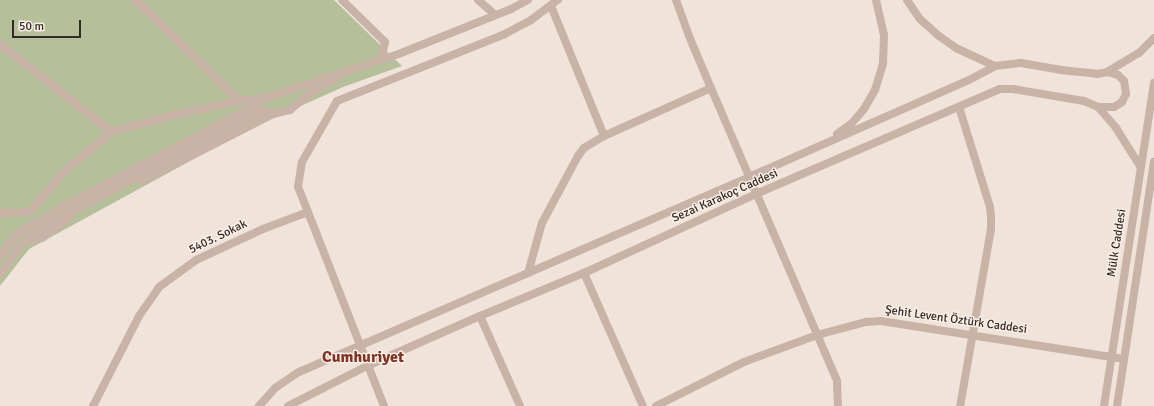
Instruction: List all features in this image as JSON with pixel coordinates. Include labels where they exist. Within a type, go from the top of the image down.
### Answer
[{"type":"street","points":[[136,0],[240,101]]},
{"type":"street","points":[[342,0],[385,42],[381,59]]},
{"type":"street","points":[[478,0],[495,15]]},
{"type":"street","points":[[0,213],[30,212],[66,170],[112,132],[172,115],[240,101],[266,98],[381,59],[495,15],[528,0]]},
{"type":"street","points":[[384,406],[359,346],[298,187],[299,173],[302,162],[337,101],[503,35],[531,20],[558,0]]},
{"type":"street","points":[[676,0],[689,36],[837,382],[838,406]]},
{"type":"street","points":[[826,142],[851,124],[864,109],[875,90],[883,63],[884,35],[876,0]]},
{"type":"street","points":[[907,0],[920,19],[938,36],[956,48],[995,66]]},
{"type":"street","points":[[551,6],[604,136]]},
{"type":"street","points":[[259,406],[275,388],[299,372],[749,177],[995,66],[1021,63],[1097,74],[1107,72],[1139,53],[1154,38]]},
{"type":"street","points":[[0,44],[112,132]]},
{"type":"street","points":[[0,275],[23,242],[55,221],[261,110],[273,114],[290,110],[309,94],[351,69]]},
{"type":"street","name":"Sezai Karakoç Caddesi","points":[[1098,107],[1114,106],[1122,102],[1126,94],[1124,81],[1118,75],[1107,72]]},
{"type":"street","name":"Mülk Caddesi","points":[[1104,406],[1154,83]]},
{"type":"street","points":[[528,273],[542,223],[578,156],[584,148],[604,136],[711,88]]},
{"type":"street","name":"Sezai Karakoç Caddesi","points":[[288,406],[367,366],[480,316],[584,273],[756,194],[1000,89],[1012,88],[1084,101],[1098,107],[1116,128],[1140,166]]},
{"type":"street","points":[[0,257],[16,235],[61,208],[249,109],[266,98]]},
{"type":"street","points":[[959,107],[990,207],[991,217],[991,229],[960,406]]},
{"type":"street","name":"Mülk Caddesi","points":[[1117,406],[1154,162]]},
{"type":"street","name":"5403. Sokak","points":[[93,406],[139,316],[159,287],[196,260],[263,229],[308,212]]},
{"type":"street","points":[[584,273],[642,406]]},
{"type":"street","points":[[480,316],[520,406]]},
{"type":"street","name":"Şehit Levent Öztürk Caddesi","points":[[656,406],[744,362],[817,335],[859,322],[881,321],[972,334],[1124,359]]},
{"type":"green space","points":[[0,0],[334,0],[402,66],[343,87],[245,131],[29,249],[0,286]]},
{"type":"district","name":"Cumhuriyet","points":[[363,357]]}]
